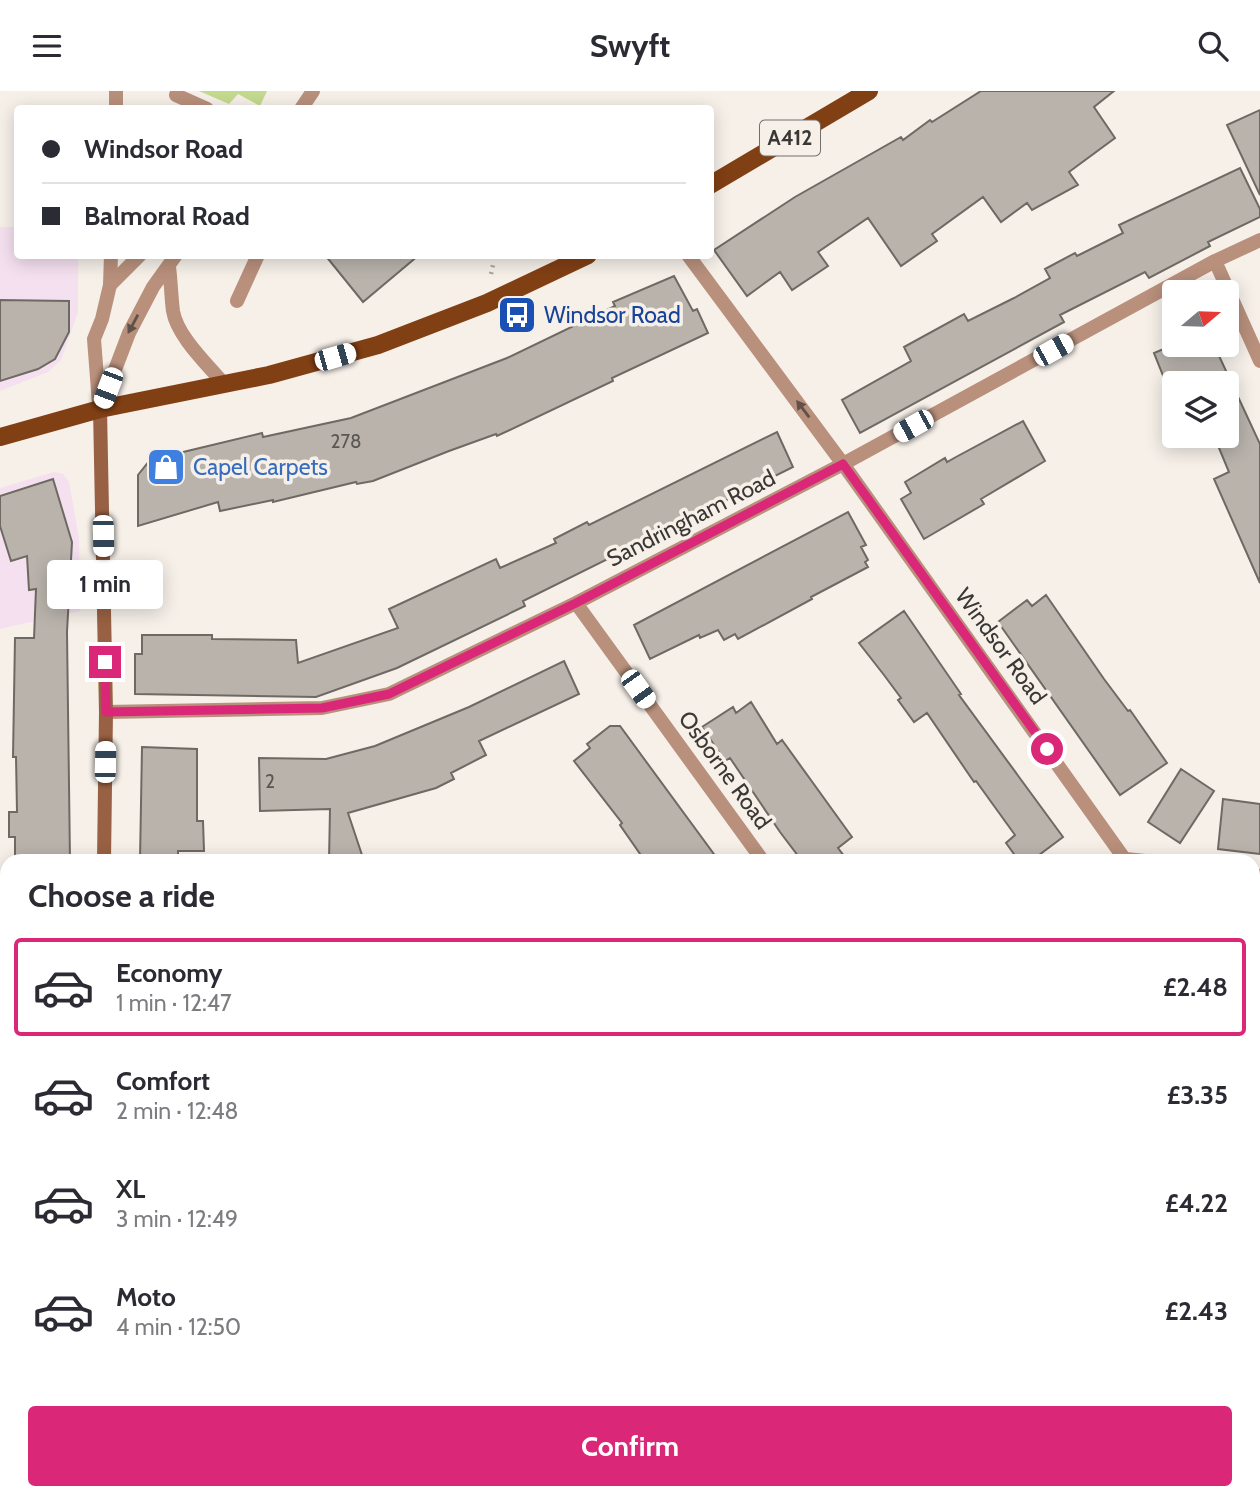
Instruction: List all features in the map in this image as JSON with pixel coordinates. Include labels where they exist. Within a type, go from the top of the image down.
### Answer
[{"type":"main road","name":"A412","points":[[714,183],[869,91]]},
{"type":"main road","points":[[0,437],[100,409],[269,375],[378,345],[487,303],[580,259]]},
{"type":"street","points":[[176,95],[198,105]]},
{"type":"street","name":"Sandringham Road","points":[[106,712],[322,708],[389,694],[576,603],[843,464],[1215,261],[1260,240]]},
{"type":"street","points":[[103,854],[106,712],[100,409],[94,339],[110,285],[111,259]]},
{"type":"street","points":[[110,285],[136,259]]},
{"type":"street","points":[[237,301],[256,259]]},
{"type":"street","name":"Windsor Road","points":[[691,259],[843,464],[1122,854]]},
{"type":"street","points":[[100,409],[129,333],[153,287],[173,261]]},
{"type":"street","points":[[173,261],[173,310],[179,326],[223,383]]},
{"type":"street","points":[[1215,261],[1260,361]]},
{"type":"street","name":"Osborne Road","points":[[576,603],[758,854]]},
{"type":"shaded area","points":[[0,227],[14,227],[14,259],[78,259],[78,312],[61,360],[48,372],[0,391]]},
{"type":"shaded area","points":[[54,472],[63,474],[69,482],[79,538],[80,611],[0,629],[0,488]]},
{"type":"green space","points":[[199,91],[267,91],[260,105],[238,94],[229,104]]},
{"type":"building","points":[[981,91],[1114,91],[1094,107],[1115,138],[1069,172],[1078,185],[1032,210],[1027,203],[1001,222],[983,197],[932,234],[937,241],[901,266],[868,218],[818,252],[828,266],[792,290],[780,272],[747,296],[714,250],[795,197],[901,137],[903,140],[930,120],[932,122]]},
{"type":"building","points":[[1260,110],[1260,195],[1227,125]]},
{"type":"building","points":[[1240,168],[1260,209],[1260,217],[1208,242],[1210,246],[1149,278],[1145,272],[1060,315],[1064,322],[860,433],[842,400],[911,361],[904,347],[964,314],[968,321],[1014,298],[1050,278],[1045,269],[1123,233],[1119,225]]},
{"type":"building","points":[[328,259],[414,259],[363,302]]},
{"type":"building","points":[[674,276],[693,311],[697,309],[708,333],[497,436],[496,434],[449,451],[373,481],[356,482],[273,502],[220,511],[218,502],[138,526],[138,475],[150,460],[262,433],[263,437],[351,418],[507,358],[615,306],[613,302]]},
{"type":"building","points":[[0,300],[69,301],[69,332],[55,359],[38,369],[0,381]]},
{"type":"building","points":[[1162,350],[1162,357],[1220,357],[1226,371],[1162,373],[1154,353]]},
{"type":"building","points":[[1239,399],[1260,444],[1260,583],[1214,479],[1229,472],[1219,448],[1239,448]]},
{"type":"building","points":[[1023,421],[1045,461],[981,499],[984,504],[924,539],[901,499],[911,493],[905,482],[945,458],[947,462]]},
{"type":"building","points":[[777,432],[793,467],[523,601],[525,606],[397,668],[316,697],[135,694],[135,654],[142,654],[142,635],[212,635],[212,639],[296,640],[298,663],[398,628],[389,609],[496,559],[500,568],[556,543],[554,539],[587,522],[589,525]]},
{"type":"building","points":[[53,479],[72,542],[67,632],[70,854],[15,854],[15,837],[9,837],[9,812],[17,812],[16,757],[13,757],[15,638],[34,638],[36,589],[29,590],[27,556],[11,561],[0,526],[0,496]]},
{"type":"building","points":[[848,512],[866,545],[861,547],[868,560],[865,562],[868,567],[738,639],[735,634],[724,640],[718,630],[700,638],[699,635],[650,659],[634,625]]},
{"type":"building","points":[[1046,595],[1167,763],[1120,795],[998,622],[1027,600],[1032,606]]},
{"type":"building","points":[[904,611],[961,694],[959,695],[1063,837],[1040,854],[1014,854],[1006,843],[1015,835],[976,781],[974,782],[927,713],[914,722],[898,700],[901,698],[859,643]]},
{"type":"building","points":[[564,661],[579,694],[479,741],[486,755],[451,773],[454,779],[436,788],[348,813],[362,854],[329,854],[330,809],[260,811],[259,758],[326,759],[375,746],[469,707]]},
{"type":"building","points":[[751,702],[777,744],[782,740],[852,837],[838,848],[843,854],[797,854],[730,758],[725,761],[702,727],[733,707],[736,713]]},
{"type":"building","points":[[610,726],[620,726],[714,854],[640,854],[620,825],[622,823],[574,761],[590,748],[587,744]]},
{"type":"building","points":[[142,747],[197,749],[197,821],[203,821],[204,851],[140,854]]},
{"type":"building","points":[[1181,769],[1214,791],[1180,843],[1148,822]]},
{"type":"building","points":[[1223,799],[1260,804],[1260,854],[1218,849]]},
{"type":"place","name":"Windsor Road","points":[[517,315]]},
{"type":"place","name":"Capel Carpets","points":[[166,467]]},
{"type":"route","points":[[105,662],[106,712],[322,708],[389,694],[576,603],[843,464],[1047,749]]}]
